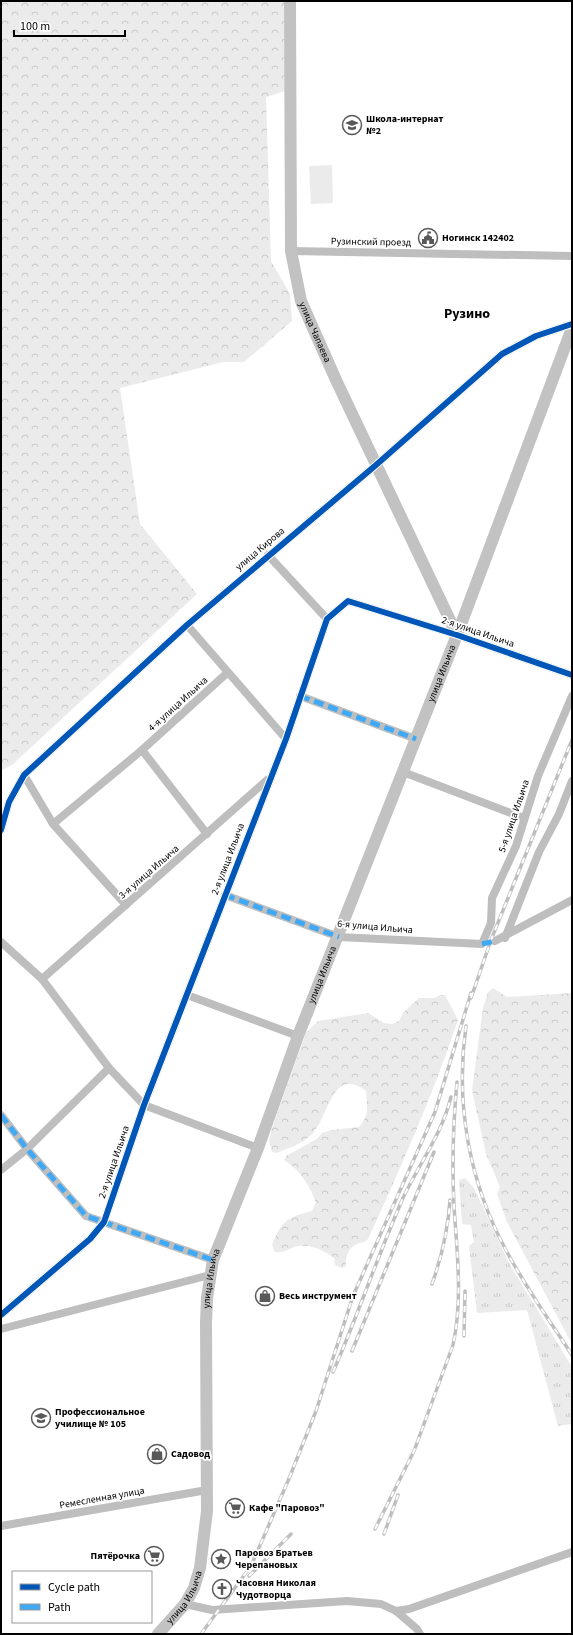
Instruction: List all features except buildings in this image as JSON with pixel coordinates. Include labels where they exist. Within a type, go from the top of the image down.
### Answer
[{"type":"main road","name":"улица Чапаева","points":[[290,1],[290,251],[301,301],[376,465],[457,635]]},
{"type":"main road","name":"улица Ильича","points":[[158,1634],[185,1604],[194,1588],[200,1568],[207,1511],[206,1322],[210,1275],[213,1260],[258,1148],[298,1036],[339,937],[457,635],[572,328]]},
{"type":"street","name":"Рузинский проезд","points":[[290,251],[572,256]]},
{"type":"street","name":"улица Кирова","points":[[1,830],[9,802],[24,775],[187,625],[376,465],[502,354],[536,336],[572,324]]},
{"type":"street","points":[[268,555],[327,619]]},
{"type":"street","name":"2-я улица Ильича","points":[[1,1315],[90,1239],[104,1222],[144,1105],[269,779],[286,739],[327,619],[348,601],[457,635],[572,675]]},
{"type":"street","points":[[187,625],[286,739]]},
{"type":"street","name":"4-я улица Ильича","points":[[53,824],[142,750],[227,672]]},
{"type":"street","points":[[300,696],[416,739]]},
{"type":"street","name":"5-я улица Ильича","points":[[482,944],[491,923],[492,898],[516,846],[538,776],[572,696]]},
{"type":"street","points":[[142,750],[207,834]]},
{"type":"street","points":[[403,772],[524,818]]},
{"type":"street","points":[[24,775],[53,824],[126,906]]},
{"type":"street","name":"3-я улица Ильича","points":[[42,979],[269,779]]},
{"type":"street","points":[[505,938],[539,852],[569,798],[572,782]]},
{"type":"street","name":"6-я улица Ильича","points":[[225,895],[339,937],[482,944]]},
{"type":"street","points":[[495,941],[505,938],[572,900]]},
{"type":"street","points":[[1,942],[42,979],[109,1068],[144,1105],[258,1148]]},
{"type":"street","points":[[187,995],[298,1036]]},
{"type":"street","points":[[1,1170],[28,1149],[109,1068]]},
{"type":"street","points":[[1,1115],[28,1149],[86,1216],[213,1260]]},
{"type":"street","points":[[1,1329],[210,1275]]},
{"type":"street","name":"Ремесленная улица","points":[[1,1526],[207,1490]]},
{"type":"street","points":[[396,1611],[409,1609],[572,1552]]},
{"type":"street","points":[[185,1604],[212,1610],[347,1601],[381,1604],[396,1611],[417,1629],[420,1634]]},
{"type":"green space","points":[[1,1],[284,1],[285,91],[266,97],[271,261],[290,294],[292,321],[244,362],[223,362],[120,388],[140,524],[197,594],[13,764],[1,771]]},
{"type":"green space","points":[[332,165],[333,203],[311,204],[309,166]]},
{"type":"green space","points":[[493,988],[507,997],[572,993],[572,1344],[507,1222],[497,1194],[500,1187],[486,1154],[472,1090],[483,1008],[488,992]]},
{"type":"green space","points":[[440,995],[445,995],[458,1020],[416,1131],[368,1239],[349,1250],[346,1259],[346,1266],[342,1268],[335,1265],[334,1258],[330,1255],[313,1247],[299,1246],[282,1252],[275,1252],[272,1245],[282,1225],[297,1215],[312,1211],[316,1203],[304,1179],[290,1164],[284,1160],[286,1156],[317,1139],[322,1133],[332,1130],[359,1127],[365,1118],[367,1110],[366,1091],[355,1085],[346,1084],[338,1089],[333,1096],[318,1126],[312,1134],[295,1145],[276,1153],[272,1152],[269,1141],[272,1128],[306,1033],[318,1021],[368,1013],[384,1023],[392,1024],[399,1021],[403,1013],[419,998],[435,998]]},
{"type":"green space","points":[[465,1178],[474,1188],[509,1263],[572,1367],[572,1424],[558,1426],[527,1310],[477,1313],[469,1246],[474,1242],[471,1225],[462,1224],[459,1180]]},
{"type":"railway","points":[[471,998],[491,940],[572,740]]},
{"type":"railway","points":[[201,1634],[251,1566],[288,1481],[316,1411],[353,1296],[435,1112],[471,993]]},
{"type":"railway","points":[[466,1026],[462,1084],[464,1113],[474,1170],[483,1198],[494,1226],[514,1265],[572,1355]]},
{"type":"railway","points":[[375,1529],[414,1451],[453,1345],[459,1293],[453,1175],[457,1082]]},
{"type":"railway","points":[[333,1372],[403,1198],[442,1124],[451,1097]]},
{"type":"railway","points":[[352,1351],[434,1152]]},
{"type":"railway","points":[[432,1284],[444,1243],[450,1200]]},
{"type":"railway","points":[[464,1336],[465,1291]]},
{"type":"railway","points":[[384,1534],[398,1495]]},
{"type":"railway","points":[[249,1576],[291,1534]]},
{"type":"marked path","points":[[300,696],[416,739]]},
{"type":"marked path","points":[[225,895],[339,937]]},
{"type":"marked path","points":[[482,944],[495,941]]},
{"type":"marked path","points":[[1,1115],[27,1149],[86,1216],[213,1260]]},
{"type":"cycle path","points":[[1,830],[9,802],[24,775],[187,625],[376,465],[502,354],[536,336],[572,324]]},
{"type":"cycle path","points":[[1,1315],[90,1239],[104,1222],[144,1105],[286,739],[327,619],[348,601],[457,635],[572,675]]},
{"type":"place","name":"Школа-интернат №2","points":[[352,125]]},
{"type":"place","name":"Ногинск 142402","points":[[428,238]]},
{"type":"place","name":"Весь инструмент","points":[[265,1296]]},
{"type":"place","name":"Профессиональное училище № 105","points":[[41,1418]]},
{"type":"place","name":"Садовод","points":[[157,1454]]},
{"type":"place","name":"Кафе \"Паровоз\"","points":[[235,1508]]},
{"type":"place","name":"Пятёрочка","points":[[154,1556]]},
{"type":"place","name":"Паровоз Братьев Черепановых","points":[[221,1559]]},
{"type":"place","name":"Часовня Николая Чудотворца","points":[[222,1589]]},
{"type":"district","name":"Рузино","points":[[467,314]]}]
